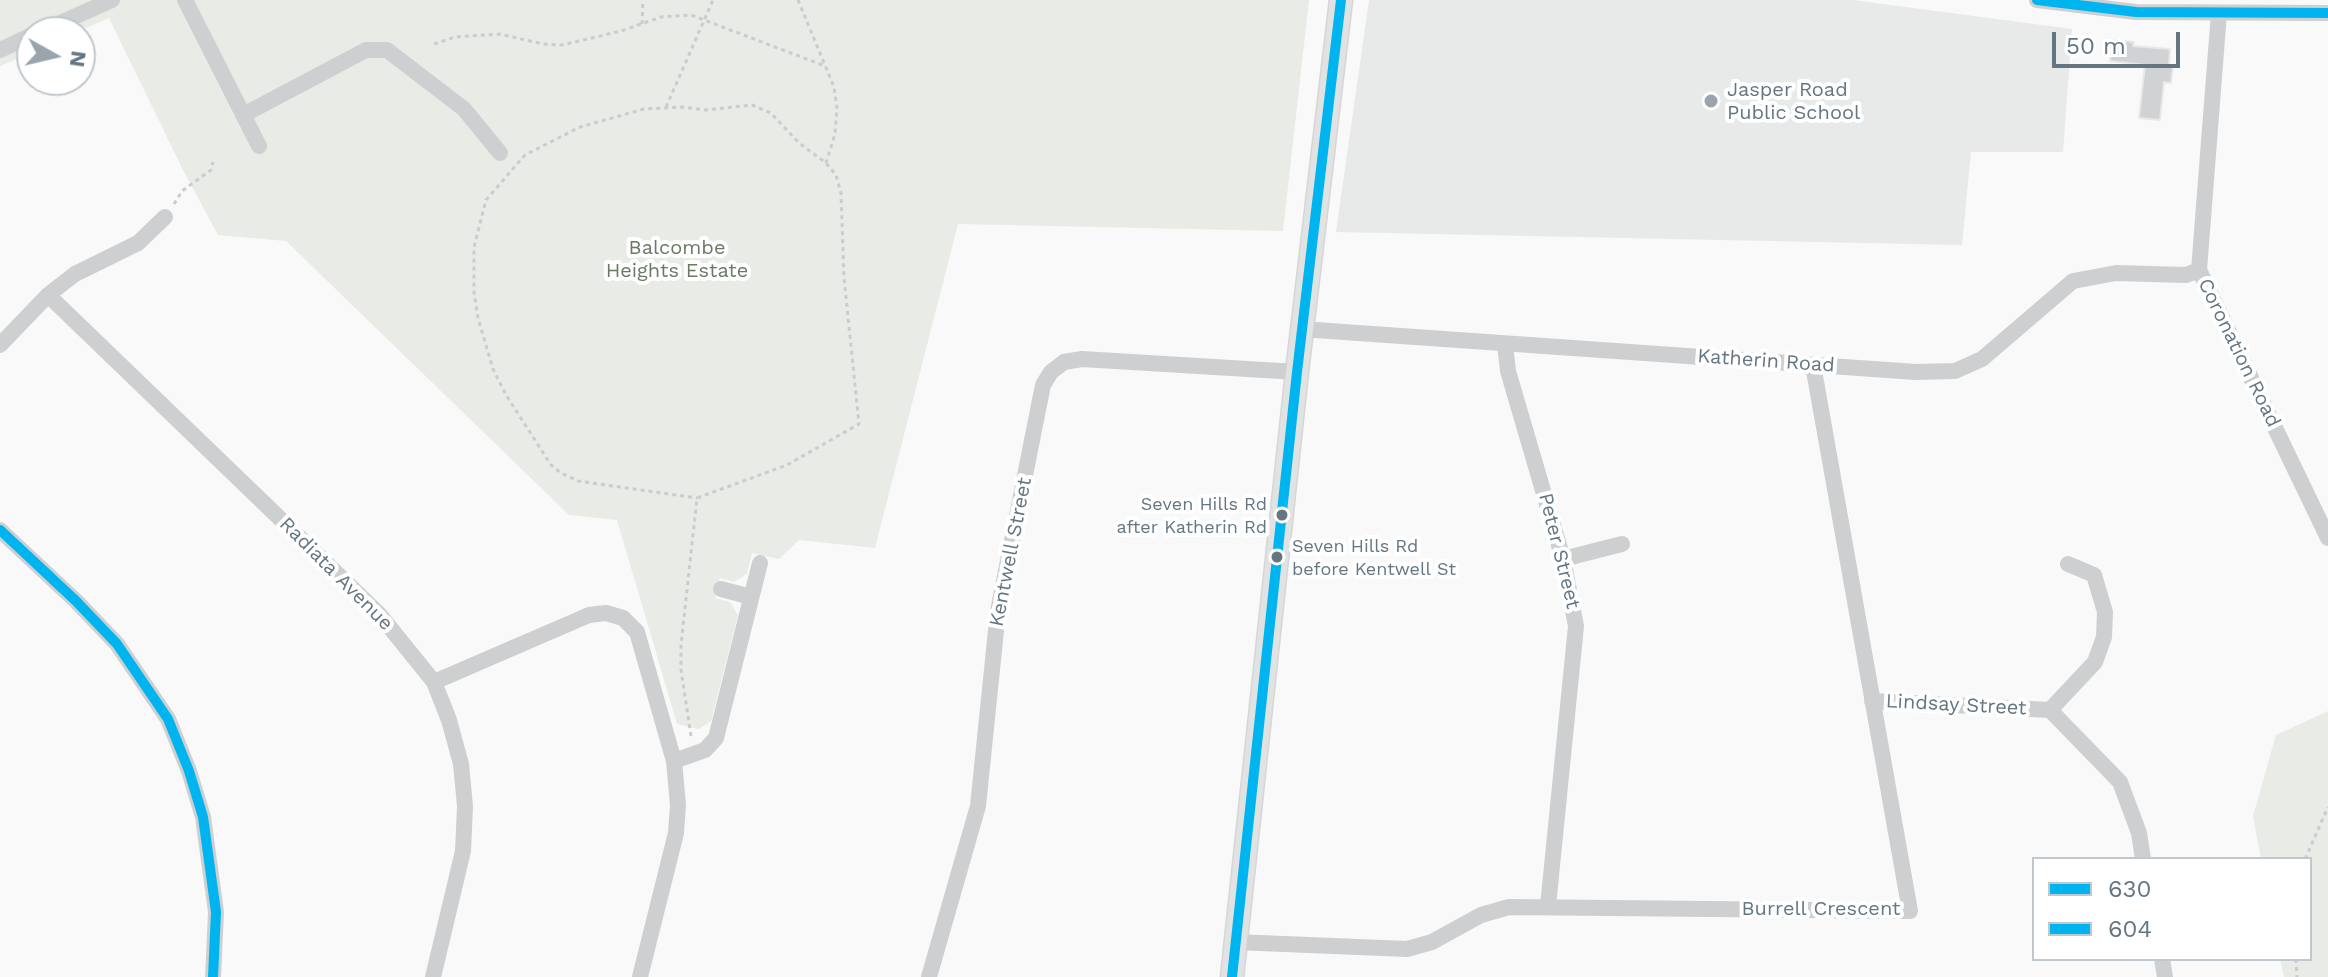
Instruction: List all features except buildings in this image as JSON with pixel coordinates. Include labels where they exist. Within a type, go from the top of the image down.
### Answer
[{"type":"main road","points":[[1232,977],[1301,329],[1341,0]]},
{"type":"street","points":[[76,16],[112,0]]},
{"type":"street","points":[[185,0],[259,146]]},
{"type":"street","points":[[2037,0],[2109,5],[2136,12],[2328,13]]},
{"type":"street","name":"Coronation Road","points":[[2219,13],[2199,270],[2328,538]]},
{"type":"street","points":[[243,115],[366,50],[387,50],[464,109],[500,153]]},
{"type":"street","points":[[0,345],[48,295],[75,274],[138,243],[165,217]]},
{"type":"street","name":"Katherin Road","points":[[1301,329],[1916,372],[1955,371],[1982,359],[2073,281],[2116,273],[2186,275],[2199,270]]},
{"type":"street","name":"Radiata Avenue","points":[[48,295],[379,614],[434,682],[461,764],[465,806],[463,851],[433,977]]},
{"type":"street","name":"Peter Street","points":[[1505,344],[1508,371],[1563,559],[1577,636],[1548,906]]},
{"type":"street","name":"Kentwell Street","points":[[929,977],[978,806],[998,611],[1043,385],[1051,372],[1064,362],[1082,359],[1297,372]]},
{"type":"street","name":"Burrell Crescent","points":[[1235,942],[1407,949],[1432,942],[1491,911],[1509,907],[1910,911],[1813,365]]},
{"type":"street","points":[[0,530],[117,644],[168,719],[203,817],[216,912],[213,977]]},
{"type":"street","points":[[1563,559],[1622,544]]},
{"type":"street","points":[[674,761],[705,750],[716,738],[760,563]]},
{"type":"street","points":[[2050,710],[2095,662],[2104,637],[2105,612],[2094,575],[2068,564]]},
{"type":"street","points":[[721,589],[751,597]]},
{"type":"street","points":[[434,682],[589,615],[606,613],[623,618],[637,632],[674,761],[678,805],[676,833],[640,977]]},
{"type":"street","name":"Lindsay Street","points":[[1872,701],[2050,710],[2120,782],[2139,833],[2143,857]]},
{"type":"path","points":[[642,24],[643,0]]},
{"type":"path","points":[[666,107],[713,0]]},
{"type":"path","points":[[798,0],[834,87],[837,108],[835,134],[826,163]]},
{"type":"path","points":[[434,44],[455,37],[488,33],[543,44],[580,43],[673,15],[691,15],[825,66]]},
{"type":"path","points":[[752,105],[771,113],[799,143],[826,163],[836,175],[841,193],[844,278],[859,424],[787,465],[697,498],[578,481],[551,465],[493,369],[474,292],[474,247],[480,217],[486,200],[515,163],[580,127],[603,119],[666,107],[706,110],[752,105]]},
{"type":"path","points":[[165,217],[182,191],[211,170],[213,162]]},
{"type":"path","points":[[693,756],[681,670],[697,498]]},
{"type":"path","points":[[2306,857],[2328,807]]},
{"type":"shaded area","name":"Jasper Road Public School","points":[[1369,0],[1853,0],[2072,29],[2063,152],[1971,152],[1962,245],[1336,232]]},
{"type":"green space","name":"Balcombe Heights Estate","points":[[0,0],[1309,0],[1283,231],[958,224],[875,548],[799,540],[779,559],[752,553],[747,574],[734,582],[720,578],[715,598],[730,602],[738,615],[711,721],[699,729],[677,724],[617,520],[569,515],[286,241],[218,235],[109,18],[96,24],[96,16],[16,16],[16,59],[0,66]]},
{"type":"green space","points":[[2328,711],[2328,977],[2284,977],[2280,961],[2312,961],[2312,857],[2261,857],[2253,816],[2276,735]]},
{"type":"transit line","name":"630","points":[[1232,977],[1297,372],[1341,0]]},
{"type":"transit line","name":"604","points":[[2037,0],[2136,12],[2328,13]]},
{"type":"transit line","name":"604","points":[[0,530],[117,644],[168,719],[203,817],[216,912],[213,977]]},
{"type":"place","name":"Jasper Road Public School","points":[[1711,101]]},
{"type":"place","name":"Seven Hills Rd after Katherin Rd","points":[[1282,515]]},
{"type":"place","name":"Seven Hills Rd before Kentwell St","points":[[1277,557]]}]
